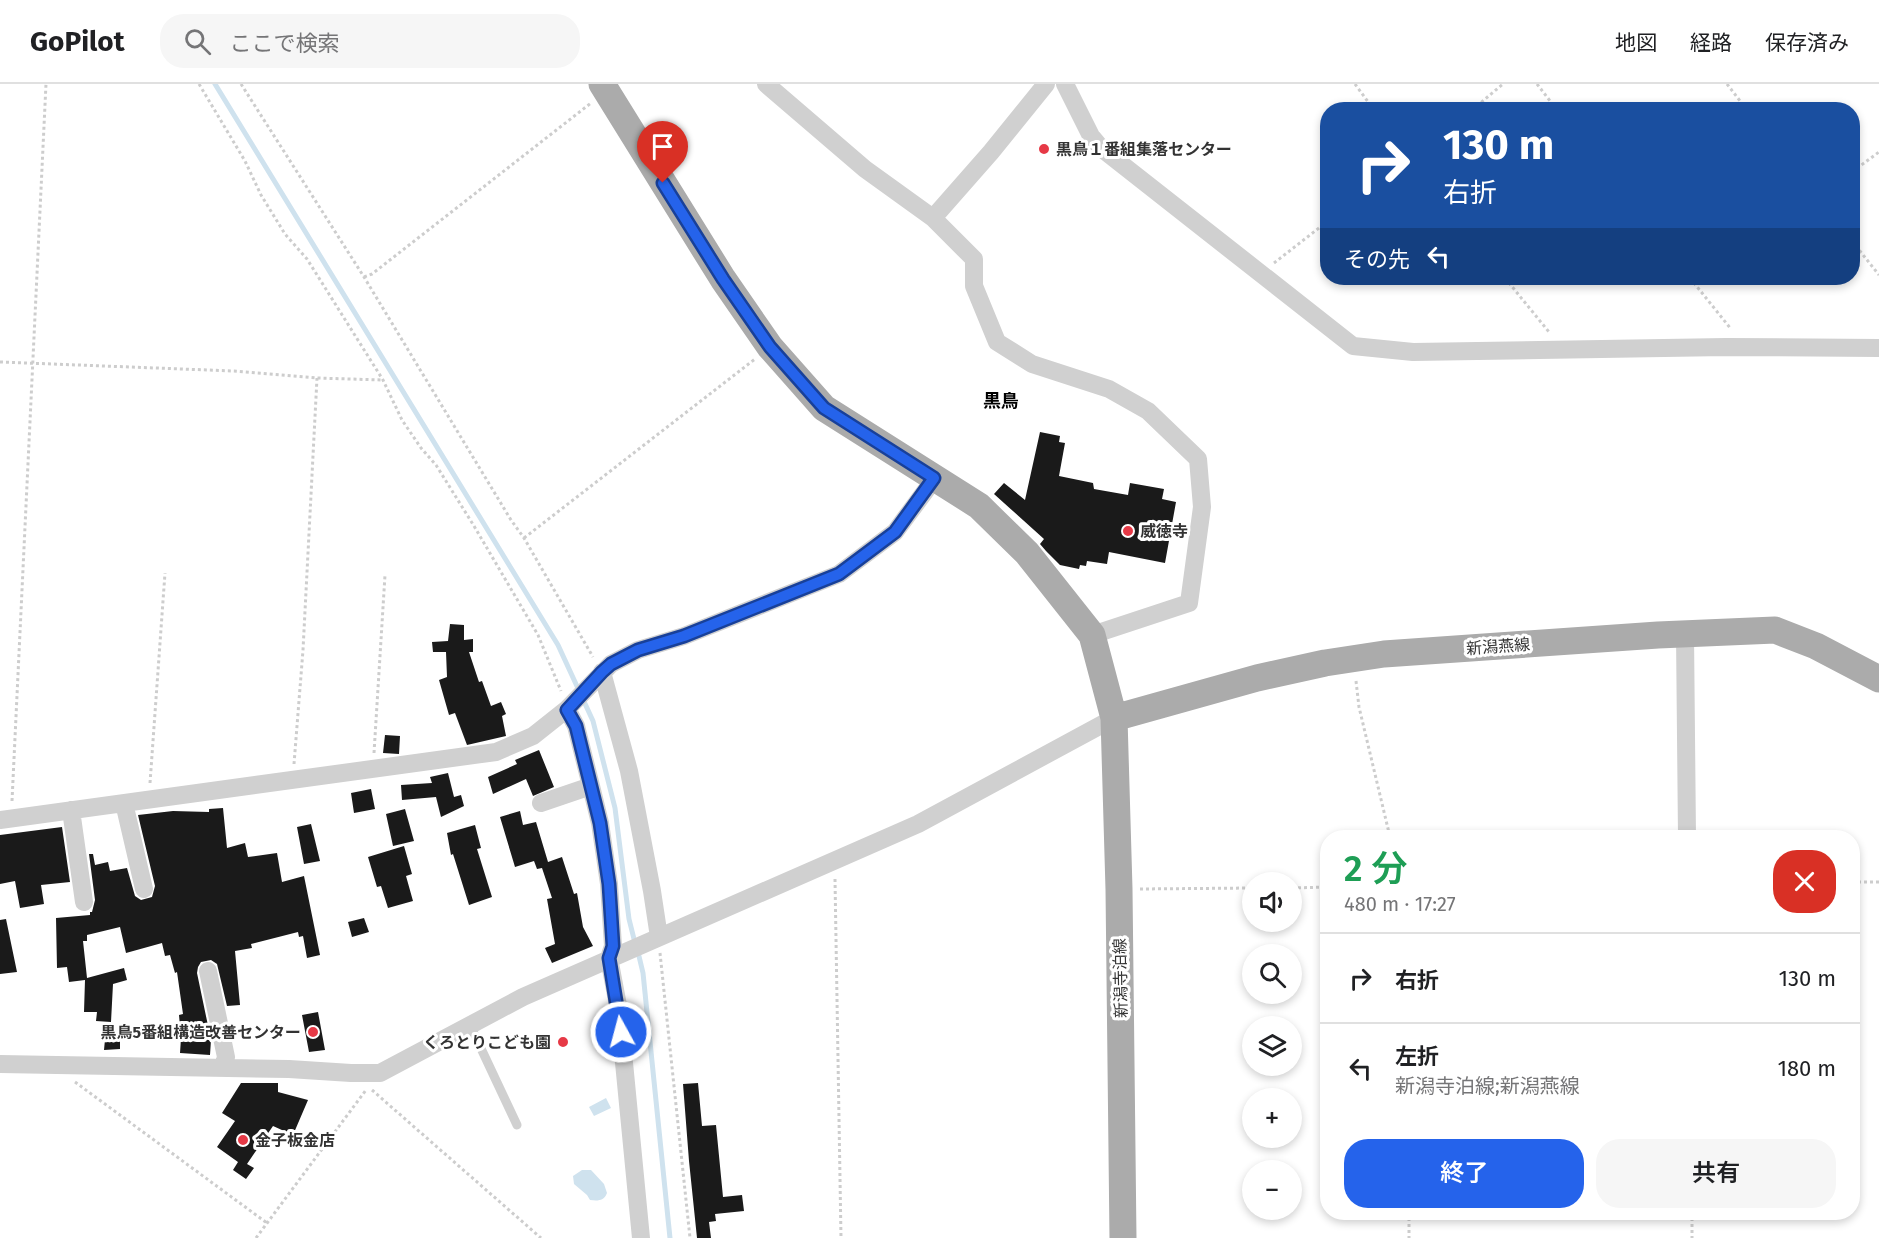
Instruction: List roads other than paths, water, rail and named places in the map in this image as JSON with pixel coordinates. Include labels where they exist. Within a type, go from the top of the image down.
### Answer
[{"type":"main road","points":[[603,86],[723,279],[770,347],[824,408],[979,506],[1027,553],[1092,635]]},
{"type":"main road","name":"新潟燕線","points":[[1114,718],[1257,678],[1354,658],[1396,653],[1685,634],[1775,630],[1816,646],[1879,679]]},
{"type":"main road","name":"新潟寺泊線","points":[[1092,635],[1114,718],[1119,889],[1123,1238]]},
{"type":"street","points":[[765,84],[865,169],[933,218],[974,259],[974,286],[997,342],[1032,364],[1109,389],[1148,411],[1198,459],[1202,507],[1189,603],[1092,635]]},
{"type":"street","points":[[933,218],[992,152],[1046,84]]},
{"type":"street","points":[[1065,84],[1091,136],[1101,148],[1353,346],[1413,352],[1745,347],[1879,348]]},
{"type":"street","points":[[6,819],[496,752],[533,736],[569,706],[611,664],[638,650],[684,636],[839,574],[895,532],[934,478]]},
{"type":"street","points":[[1685,634],[1687,830]]},
{"type":"street","points":[[597,677],[629,771],[652,891],[655,939]]},
{"type":"street","points":[[569,706],[600,823],[609,884],[641,1238]]},
{"type":"street","points":[[0,1064],[223,1067],[380,1073],[523,997],[918,824],[1114,718]]},
{"type":"street","points":[[541,803],[591,786]]},
{"type":"street","points":[[124,803],[144,889]]},
{"type":"street","points":[[71,810],[84,903]]},
{"type":"street","points":[[208,971],[226,1057],[223,1067]]},
{"type":"lane","points":[[470,1025],[517,1125]]},
{"type":"water","points":[[606,1098],[611,1108],[594,1116],[589,1107]]},
{"type":"water","points":[[582,1170],[591,1170],[604,1184],[606,1196],[598,1200],[590,1200],[574,1184],[573,1176]]},
{"type":"waterway","points":[[215,84],[558,645],[593,721],[615,808],[629,919],[635,943]]},
{"type":"waterway","points":[[638,952],[643,973],[670,1238]]},
{"type":"place","name":"黒鳥１番組集落センター","points":[[1044,149]]},
{"type":"place","name":"威徳寺","points":[[1128,531]]},
{"type":"place","name":"黒鳥5番組構造改善センター","points":[[313,1032]]},
{"type":"place","name":"くろとりこども園","points":[[563,1042]]},
{"type":"place","name":"金子板金店","points":[[243,1140]]},
{"type":"district","name":"黒鳥","points":[[1001,401]]}]
